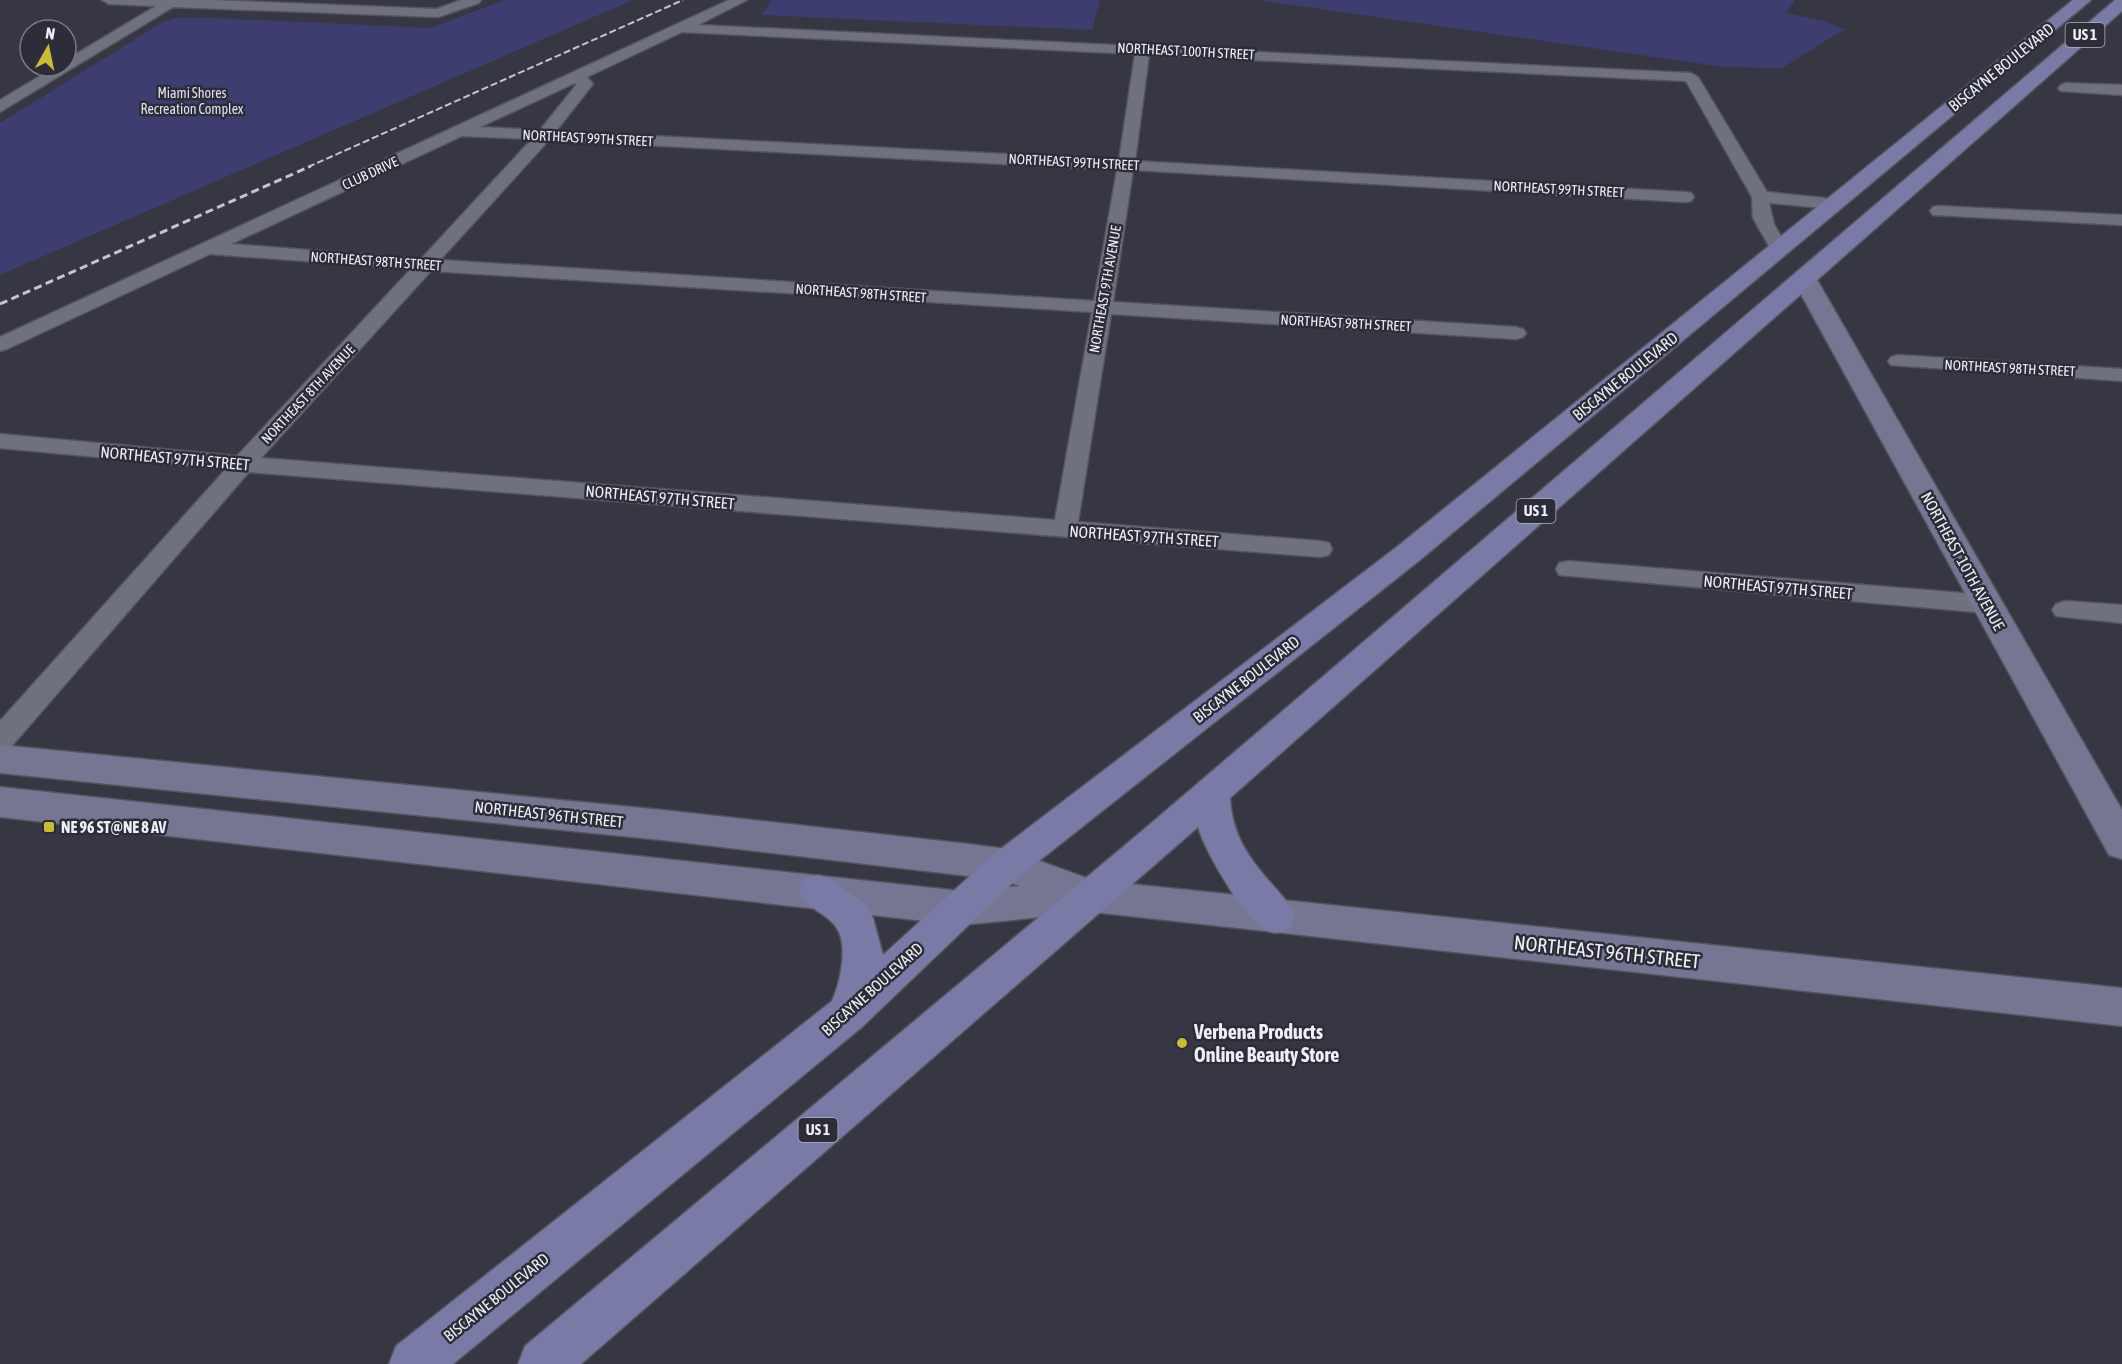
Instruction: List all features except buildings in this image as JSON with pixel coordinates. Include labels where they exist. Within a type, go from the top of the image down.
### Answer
[{"type":"main road","name":"BISCAYNE BOULEVARD","points":[[414,1364],[847,1014],[1007,865],[1409,553],[2083,0]]},
{"type":"main road","name":"BISCAYNE BOULEVARD","points":[[543,1364],[1093,896],[2122,2]]},
{"type":"main road","points":[[2011,59],[2048,68]]},
{"type":"main road","points":[[1212,792],[1212,813],[1216,835],[1231,864],[1276,916]]},
{"type":"main road","points":[[818,891],[854,918],[864,954],[860,985],[847,1014]]},
{"type":"street","points":[[109,0],[438,13],[474,0]]},
{"type":"street","name":"CLUB DRIVE","points":[[0,345],[740,0]]},
{"type":"street","points":[[0,107],[173,1]]},
{"type":"street","name":"NORTHEAST 100TH STREET","points":[[681,28],[1691,77],[1761,197]]},
{"type":"street","name":"NORTHEAST 9TH AVENUE","points":[[1065,530],[1143,49]]},
{"type":"street","name":"NORTHEAST 8TH AVENUE","points":[[0,740],[243,464],[545,135],[585,84],[577,76]]},
{"type":"street","points":[[2066,88],[2122,90]]},
{"type":"street","name":"NORTHEAST 99TH STREET","points":[[462,131],[1685,196]]},
{"type":"street","points":[[1779,249],[1762,220],[1759,207],[1761,197],[1834,204]]},
{"type":"street","points":[[1939,211],[2122,220]]},
{"type":"street","name":"NORTHEAST 98TH STREET","points":[[206,248],[428,265],[1102,309],[1516,333]]},
{"type":"street","name":"NORTHEAST 10TH AVENUE","points":[[1804,278],[2122,844]]},
{"type":"street","name":"NORTHEAST 98TH STREET","points":[[1898,361],[2122,375]]},
{"type":"street","name":"NORTHEAST 97TH STREET","points":[[0,441],[243,464],[1320,549]]},
{"type":"street","name":"NORTHEAST 97TH STREET","points":[[1568,569],[1987,604]]},
{"type":"street","points":[[2065,610],[2122,614]]},
{"type":"street","name":"NORTHEAST 96TH STREET","points":[[0,759],[673,826],[1007,865],[1093,896]]},
{"type":"street","name":"NORTHEAST 96TH STREET","points":[[0,802],[961,908],[1093,896],[2122,1008]]},
{"type":"green space","name":"Miami Shores Recreation Complex","points":[[504,0],[633,0],[0,275],[0,123],[73,78],[78,78],[78,75],[163,22],[192,17],[431,28]]},
{"type":"green space","points":[[772,0],[1100,0],[1092,30],[761,15]]},
{"type":"green space","points":[[1257,0],[1795,0],[1786,13],[1823,21],[1845,29],[1782,68],[1724,67]]},
{"type":"railway","points":[[308,167],[683,0]]},
{"type":"railway","points":[[0,304],[311,166]]},
{"type":"place","name":"NE 96 ST@NE 8 AV","points":[[49,827]]},
{"type":"place","name":"Verbena Products Online Beauty Store","points":[[1182,1043]]}]
